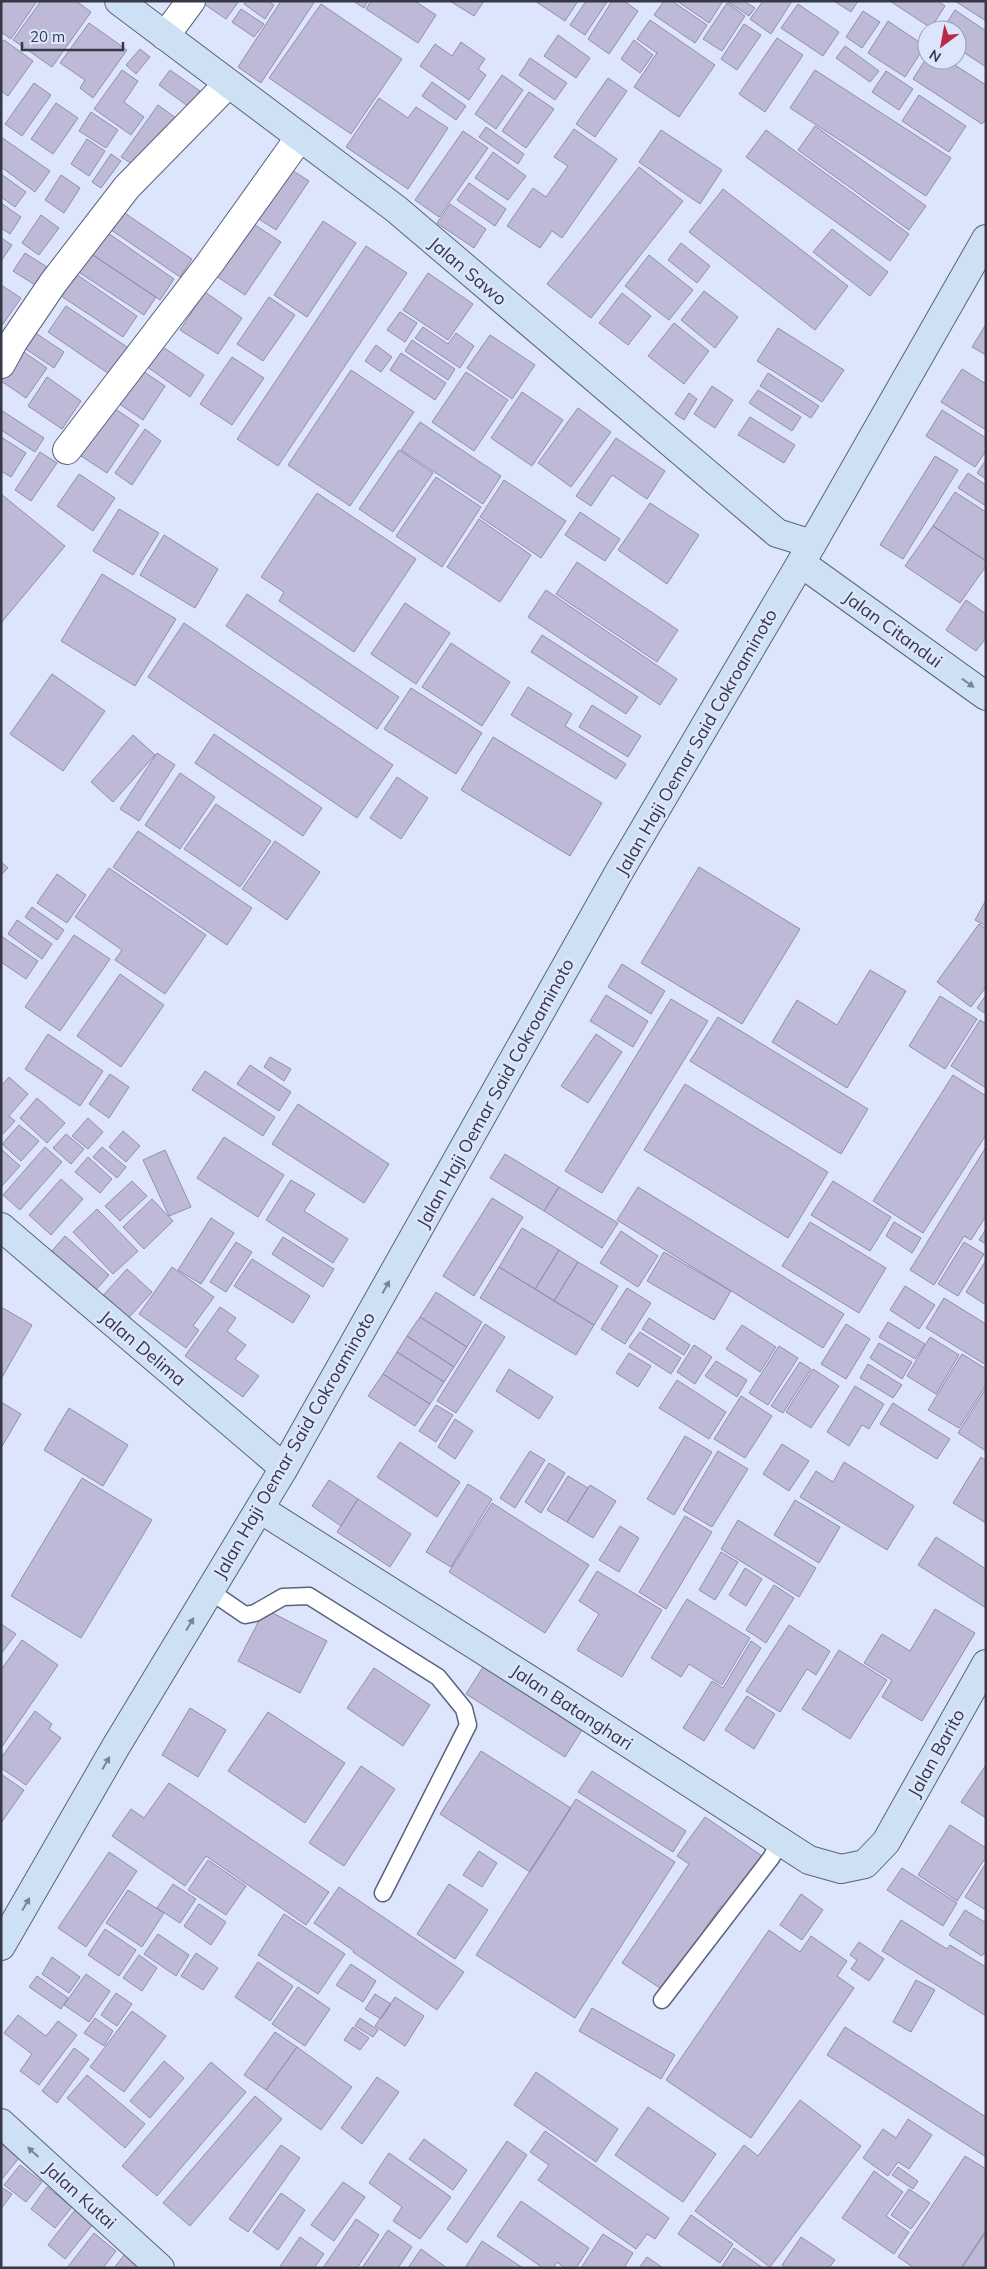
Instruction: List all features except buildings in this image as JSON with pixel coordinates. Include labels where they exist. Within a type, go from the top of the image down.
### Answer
[{"type":"main road","name":"Jalan Sawo","points":[[119,1],[396,209],[777,533],[806,553]]},
{"type":"main road","name":"Jalan Haji Oemar Said Cokroaminoto","points":[[1,1946],[115,1748],[284,1468],[619,872],[786,588],[986,239]]},
{"type":"main road","points":[[777,533],[786,588]]},
{"type":"main road","name":"Jalan Citandui","points":[[806,553],[986,696]]},
{"type":"main road","name":"Jalan Delima","points":[[1,1227],[284,1468]]},
{"type":"main road","name":"Jalan Batanghari","points":[[260,1509],[809,1860],[841,1869],[865,1864],[886,1842]]},
{"type":"main road","name":"Jalan Barito","points":[[886,1842],[986,1664]]},
{"type":"main road","name":"Jalan Kutai","points":[[1,2123],[160,2268]]},
{"type":"street","points":[[165,36],[191,1]]},
{"type":"street","points":[[1,364],[13,342],[53,282],[127,187],[228,84]]},
{"type":"street","points":[[67,450],[210,263],[300,137]]},
{"type":"lane","points":[[210,1591],[245,1615],[255,1613],[283,1597],[308,1596],[438,1677],[464,1709],[468,1725],[383,1892]]},
{"type":"lane","points":[[662,2000],[771,1858],[780,1841]]}]
